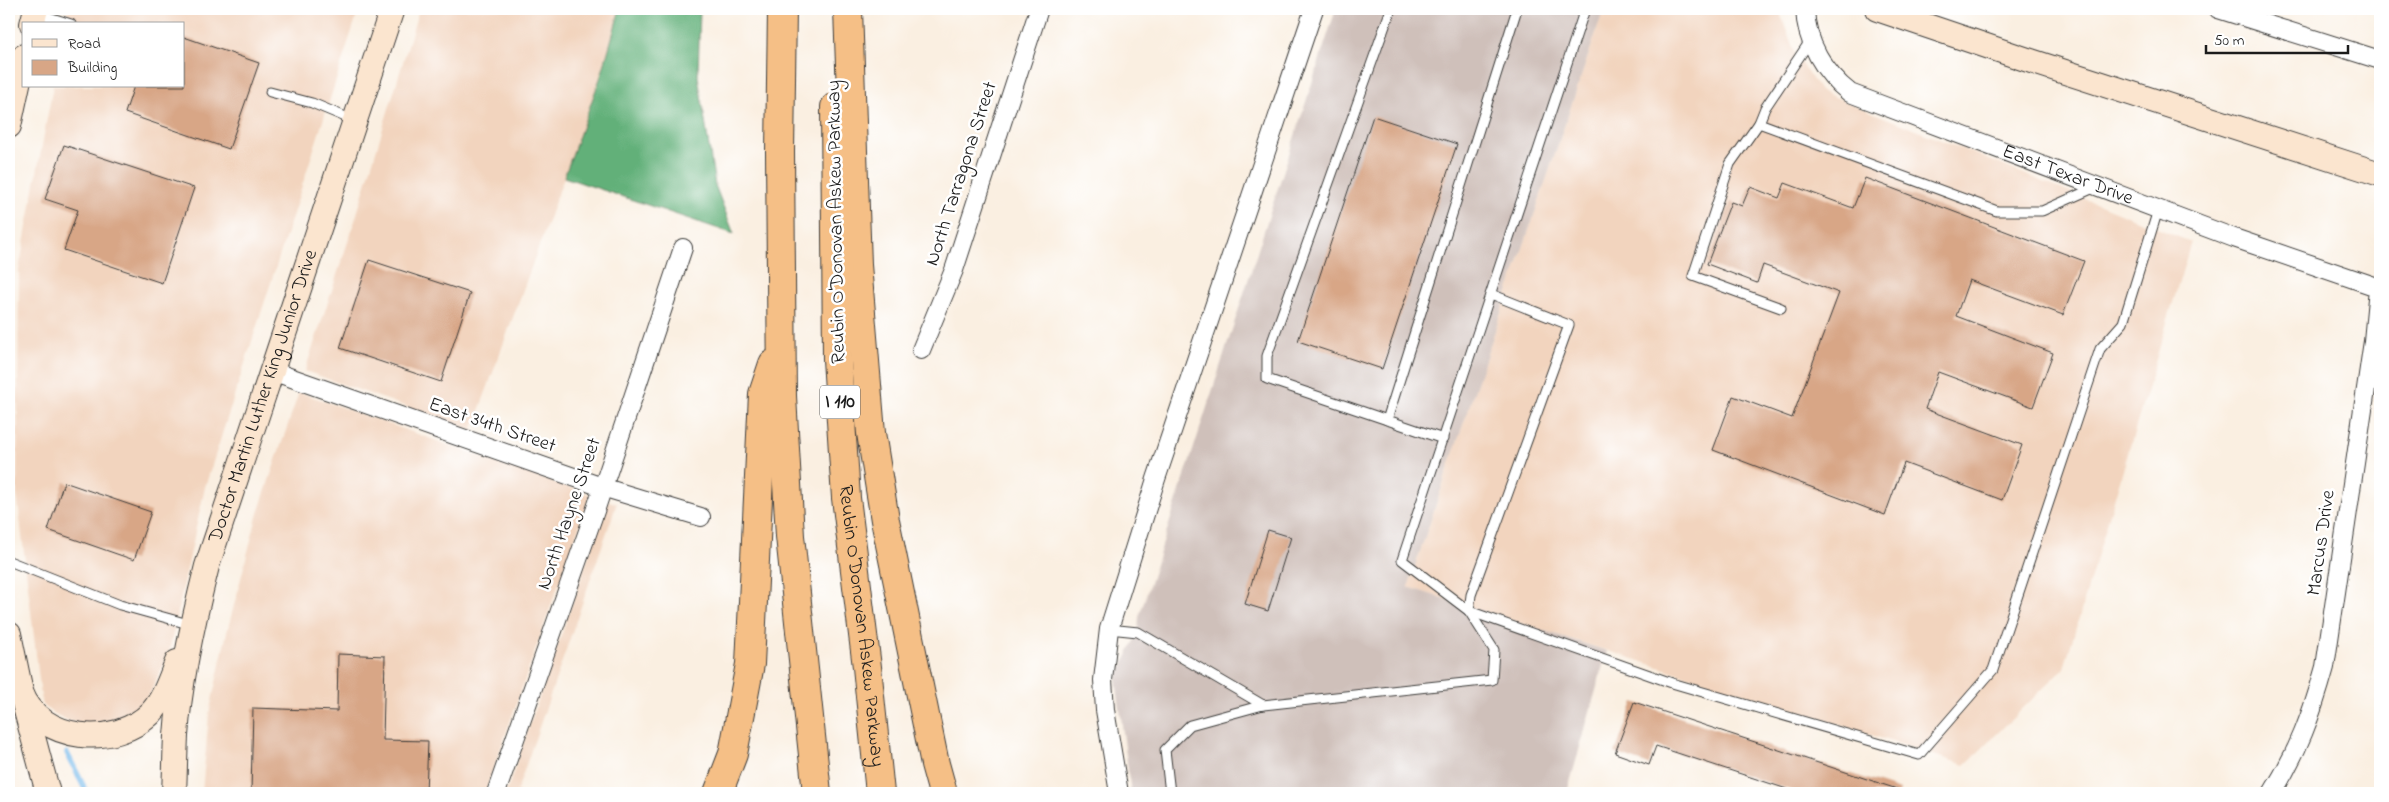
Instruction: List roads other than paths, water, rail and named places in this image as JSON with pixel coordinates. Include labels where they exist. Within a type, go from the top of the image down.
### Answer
[{"type":"highway","points":[[782,9],[780,152],[782,396],[790,536],[817,793]]},
{"type":"highway","name":"Reubin O'Donovan Askew Parkway","points":[[840,9],[835,82],[834,226],[838,359],[846,498],[867,667],[880,793]]},
{"type":"highway","points":[[848,9],[857,265],[871,433],[887,530],[935,764],[943,793]]},
{"type":"highway","points":[[718,793],[733,754],[750,664],[763,394],[782,334]]},
{"type":"main road","name":"Doctor Martin Luther King Junior Drive","points":[[174,793],[176,735],[192,625],[207,566],[392,9]]},
{"type":"main road","points":[[1877,9],[2380,174]]},
{"type":"main road","points":[[9,126],[22,65]]},
{"type":"main road","points":[[21,692],[31,709],[45,722],[62,731],[81,736],[100,736],[119,732],[136,724],[152,712],[166,690],[192,625]]},
{"type":"main road","points":[[9,634],[21,692],[48,793]]},
{"type":"street","name":"North Tarragona Street","points":[[921,350],[954,270],[1039,9]]},
{"type":"street","points":[[1119,793],[1105,710],[1103,680],[1109,629],[1170,439],[1314,9]]},
{"type":"street","name":"East Texar Drive","points":[[1805,9],[1810,41],[1828,72],[1838,84],[1850,93],[2158,210],[2379,288]]},
{"type":"street","points":[[2218,9],[2380,60]]},
{"type":"street","name":"North Hayne Street","points":[[496,793],[683,248]]},
{"type":"street","name":"Marcus Drive","points":[[2272,793],[2302,740],[2325,667],[2373,341],[2379,288]]},
{"type":"street","name":"East 34th Street","points":[[272,371],[602,487],[701,517]]},
{"type":"lane","points":[[1391,9],[1267,356],[1267,379],[1443,439]]},
{"type":"lane","points":[[1387,420],[1517,9]]},
{"type":"lane","points":[[1585,9],[1402,560],[1469,611],[1672,683],[1919,755],[1994,670],[2100,350],[2123,323],[2158,210]]},
{"type":"lane","points":[[35,15],[63,22]]},
{"type":"lane","points":[[1780,308],[1693,276],[1730,164],[1759,124],[1765,108],[1810,41]]},
{"type":"lane","points":[[270,92],[312,103],[356,121]]},
{"type":"lane","points":[[1759,124],[1997,211],[2042,211],[2097,186]]},
{"type":"lane","points":[[1170,793],[1165,750],[1190,725],[1263,705],[1492,680],[1494,650],[1469,611],[1471,595],[1569,325],[1491,294]]},
{"type":"lane","points":[[9,561],[120,605],[192,625]]},
{"type":"lane","points":[[1109,629],[1138,632],[1263,705]]},
{"type":"waterway","points":[[67,753],[87,793]]}]
